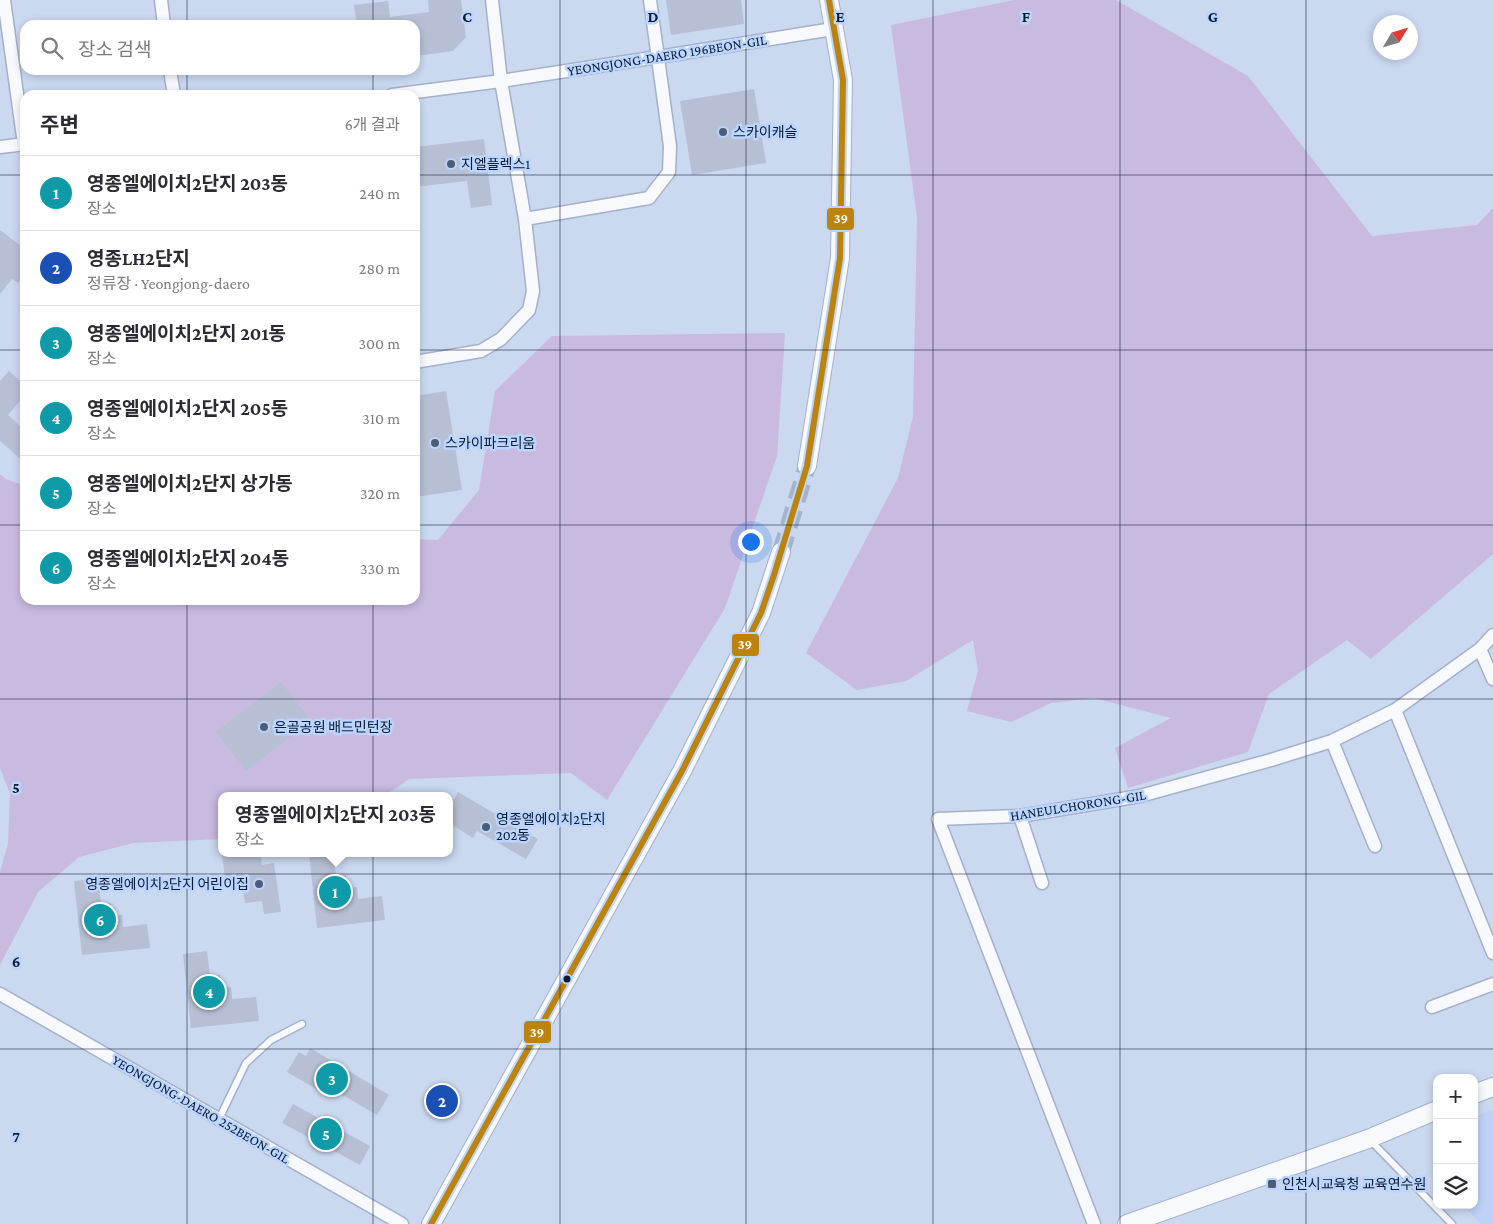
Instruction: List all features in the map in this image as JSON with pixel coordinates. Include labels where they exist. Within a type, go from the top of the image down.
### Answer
[{"type":"main road","points":[[807,466],[840,258],[843,80],[829,0]]},
{"type":"main road","points":[[431,1224],[682,771],[761,613],[781,552]]},
{"type":"main road","points":[[1478,1092],[1493,1086]]},
{"type":"main road","points":[[1127,1224],[1368,1138],[1433,1112]]},
{"type":"street","points":[[4,0],[20,115]]},
{"type":"street","points":[[161,0],[163,20]]},
{"type":"street","points":[[420,361],[481,351],[501,339],[529,310],[533,291],[525,219],[501,81],[492,0]]},
{"type":"street","points":[[525,219],[649,198],[669,172],[670,146],[650,0]]},
{"type":"street","name":"YEONGJONG-DAERO 196BEON-GIL","points":[[420,91],[658,58],[833,29]]},
{"type":"street","points":[[171,75],[173,90]]},
{"type":"street","points":[[0,147],[20,144]]},
{"type":"street","name":"HANEULCHORONG-GIL","points":[[1094,1224],[938,819],[1020,816],[1140,796],[1332,741],[1394,710],[1480,649],[1493,635]]},
{"type":"street","points":[[1480,649],[1493,679]]},
{"type":"street","points":[[1394,710],[1493,953]]},
{"type":"street","points":[[1332,741],[1375,846]]},
{"type":"street","points":[[1020,816],[1042,883]]},
{"type":"street","points":[[1432,1007],[1493,984]]},
{"type":"street","name":"YEONGJONG-DAERO 252BEON-GIL","points":[[0,994],[402,1224]]},
{"type":"lane","points":[[219,1119],[246,1063],[270,1040],[302,1024]]},
{"type":"lane","points":[[1368,1138],[1452,1224]]},
{"type":"shaded area","points":[[1014,0],[1116,0],[1248,76],[1372,236],[1477,225],[1493,208],[1493,554],[1371,659],[1347,640],[1269,694],[1248,752],[1128,788],[1115,748],[1171,718],[1094,698],[1051,703],[1011,722],[967,711],[978,671],[973,640],[906,681],[857,690],[806,653],[898,478],[913,417],[917,217],[891,25]]},
{"type":"shaded area","points":[[785,333],[777,456],[725,608],[607,800],[571,773],[409,779],[390,792],[218,792],[218,839],[133,843],[79,857],[38,892],[0,965],[0,872],[8,843],[10,794],[0,768],[0,474],[6,479],[20,484],[20,605],[420,605],[420,539],[438,540],[479,490],[495,391],[552,336]]},
{"type":"shaded area","points":[[1493,1110],[1493,1224],[1481,1224],[1467,1209],[1478,1209],[1478,1116]]},
{"type":"building","points":[[428,0],[461,0],[466,37],[453,51],[420,55],[420,20],[356,20],[354,5],[388,1],[390,17],[429,12]]},
{"type":"building","points":[[666,0],[741,0],[744,24],[671,35]]},
{"type":"building","name":"스카이캐슬","points":[[754,89],[766,163],[692,175],[680,101]]},
{"type":"building","name":"지엘플렉스1","points":[[484,139],[492,205],[471,208],[467,181],[420,186],[420,146]]},
{"type":"building","points":[[0,230],[20,245],[20,280],[18,283],[12,279],[0,294]]},
{"type":"building","points":[[9,371],[20,381],[20,401],[8,415],[20,426],[20,459],[0,441],[0,381]]},
{"type":"building","name":"스카이파크리움","points":[[446,391],[462,490],[420,496],[420,395]]},
{"type":"building","name":"은골공원 배드민턴장","points":[[281,682],[311,721],[246,771],[216,732]]},
{"type":"building","name":"영종엘에이치2단지 202동","points":[[458,792],[538,839],[526,859],[477,831],[473,838],[453,826],[454,800]]},
{"type":"building","name":"영종엘에이치2단지 어린이집","points":[[222,857],[261,857],[262,865],[274,863],[281,912],[264,914],[262,901],[245,903],[242,882],[226,885]]},
{"type":"building","points":[[309,857],[334,857],[336,876],[346,875],[347,888],[357,887],[358,899],[382,896],[385,920],[317,928]]},
{"type":"building","points":[[98,879],[101,904],[111,903],[112,916],[122,915],[123,927],[147,924],[150,948],[82,955],[74,881]]},
{"type":"building","points":[[207,951],[210,976],[220,975],[221,988],[231,987],[232,999],[256,997],[259,1021],[191,1028],[183,954]]},
{"type":"building","points":[[310,1048],[389,1095],[377,1115],[329,1087],[325,1094],[287,1072],[299,1052],[306,1056]]},
{"type":"building","points":[[293,1104],[370,1146],[360,1165],[282,1123]]},
{"type":"tunnel","points":[[781,552],[807,466]]},
{"type":"transit line","name":"39","points":[[431,1224],[682,771],[761,613],[774,575],[807,466],[840,258],[843,80],[829,0]]},
{"type":"place","name":"스카이캐슬","points":[[723,132]]},
{"type":"place","name":"지엘플렉스1","points":[[451,164]]},
{"type":"place","name":"스카이파크리움","points":[[435,443]]},
{"type":"place","name":"은골공원 배드민턴장","points":[[264,727]]},
{"type":"place","name":"영종엘에이치2단지 202동","points":[[486,827]]},
{"type":"place","name":"영종엘에이치2단지 어린이집","points":[[259,884]]},
{"type":"place","name":"영종엘에이치2단지 203동","points":[[335,892]]},
{"type":"place","name":"영종엘에이치2단지 204동","points":[[100,920]]},
{"type":"place","name":"영종엘에이치2단지 205동","points":[[209,992]]},
{"type":"place","name":"영종엘에이치2단지 201동","points":[[332,1079]]},
{"type":"place","name":"영종LH2단지","points":[[442,1101]]},
{"type":"place","name":"영종엘에이치2단지 상가동","points":[[326,1134]]},
{"type":"place","name":"인천시교육청 교육연수원","points":[[1272,1184]]}]
